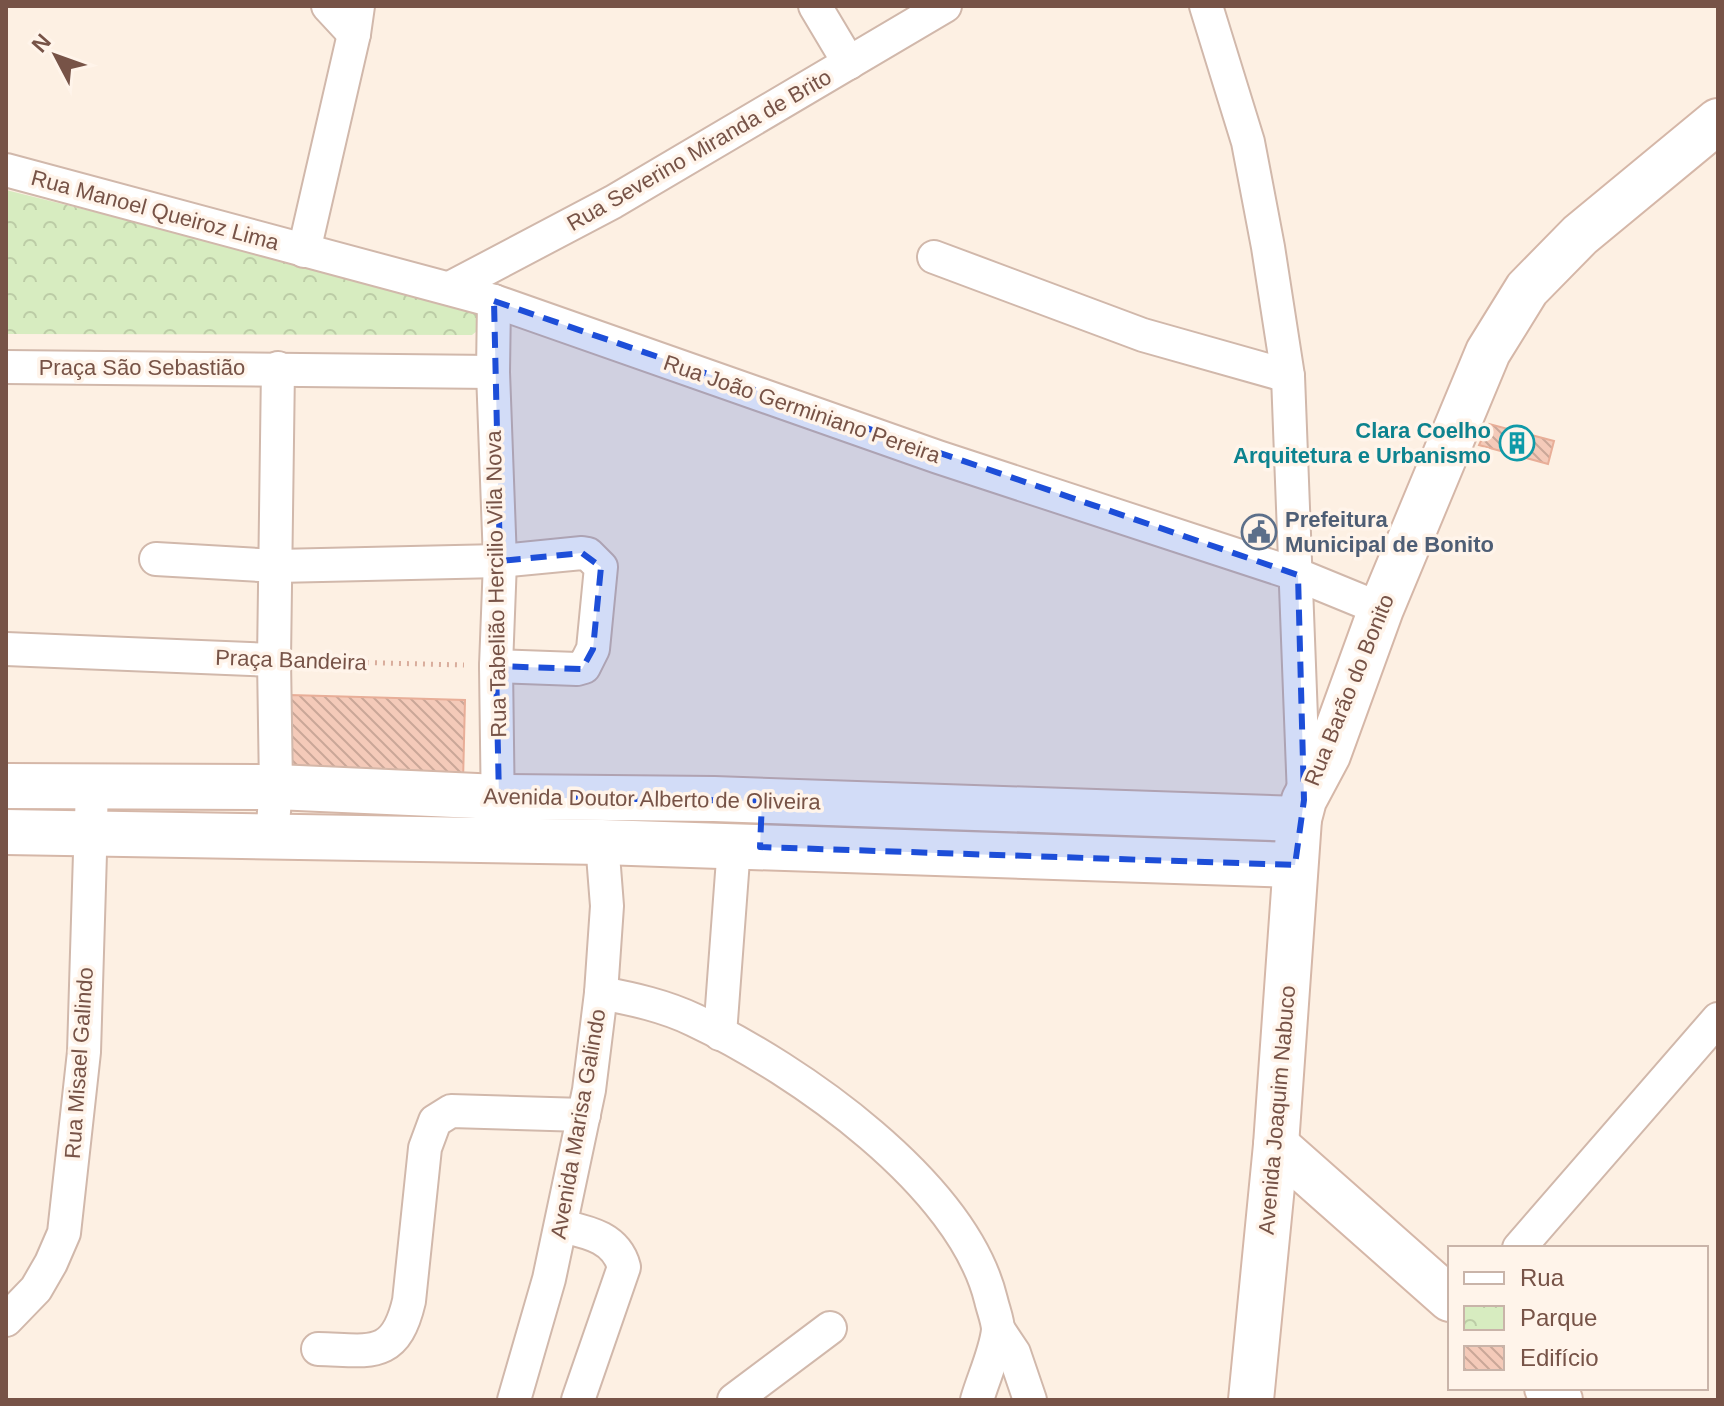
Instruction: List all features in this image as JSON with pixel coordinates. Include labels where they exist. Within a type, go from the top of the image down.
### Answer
[{"type":"street","points":[[304,251],[356,20],[328,6]]},
{"type":"street","points":[[815,6],[849,63]]},
{"type":"street","name":"Rua Severino Miranda de Brito","points":[[450,288],[613,202],[945,6]]},
{"type":"street","points":[[1206,6],[1248,142],[1288,376],[1298,575],[1302,809]]},
{"type":"street","name":"Rua Barão do Bonito","points":[[1302,809],[1328,755],[1381,609],[1488,352],[1527,289],[1580,235],[1718,121]]},
{"type":"street","name":"Rua Manoel Queiroz Lima","points":[[6,170],[304,251]]},
{"type":"street","name":"Rua João Germiniano Pereira","points":[[304,251],[494,301],[938,457],[1298,575],[1381,609]]},
{"type":"street","points":[[934,257],[1143,335],[1288,376]]},
{"type":"street","name":"Rua Tabelião Hercilio Vila Nova","points":[[494,301],[493,372],[500,561],[496,666],[497,840]]},
{"type":"street","name":"Praça São Sebastião","points":[[6,367],[493,372]]},
{"type":"street","points":[[272,836],[276,787],[274,660],[278,368]]},
{"type":"street","points":[[156,559],[277,566],[500,561],[588,554],[601,567],[593,649],[584,667],[496,666]]},
{"type":"street","name":"Praça Bandeira","points":[[6,649],[274,660]]},
{"type":"street","name":"Avenida Doutor Alberto de Oliveira","points":[[6,786],[276,787],[499,797],[1302,809]]},
{"type":"street","name":"Rua Misael Galindo","points":[[6,1320],[36,1289],[64,1233],[84,1052],[92,787]]},
{"type":"street","points":[[720,1034],[747,847],[762,801]]},
{"type":"street","name":"Avenida Joaquim Nabuco","points":[[1251,1400],[1276,1145],[1295,865],[1302,809]]},
{"type":"street","name":"Avenida Doutor Alberto de Oliveira","points":[[6,832],[602,842],[1295,865]]},
{"type":"street","name":"Avenida Marisa Galindo","points":[[514,1400],[549,1279],[584,1115],[601,993],[607,906],[602,842]]},
{"type":"street","points":[[601,993],[692,1019],[747,1047],[823,1098],[878,1141],[933,1196],[976,1257],[998,1329],[1014,1353],[1030,1400]]},
{"type":"street","points":[[1521,1246],[1718,1019]]},
{"type":"street","points":[[318,1349],[375,1350],[393,1340],[404,1322],[409,1301],[425,1148],[435,1121],[451,1111],[584,1115]]},
{"type":"street","points":[[1276,1145],[1448,1297]]},
{"type":"street","points":[[561,1226],[589,1233],[612,1245],[621,1256],[624,1267],[578,1400]]},
{"type":"street","points":[[734,1400],[830,1328]]},
{"type":"street","points":[[977,1400],[998,1329]]},
{"type":"path","name":"Praça Bandeira","points":[[274,660],[496,666]]},
{"type":"highlighted area","points":[[494,301],[1298,575],[1304,800],[1295,865],[760,847],[762,801],[499,797],[496,666],[582,669],[593,649],[601,567],[582,553],[500,561]]},
{"type":"green space","points":[[6,190],[477,307],[487,323],[472,335],[6,334]]},
{"type":"building","name":"Clara Coelho Arquitetura e Urbanismo","points":[[1489,424],[1554,441],[1548,464],[1479,445]]},
{"type":"building","points":[[290,695],[465,700],[463,782],[288,777]]},
{"type":"place","name":"Clara Coelho Arquitetura e Urbanismo","points":[[1517,443]]},
{"type":"place","name":"Prefeitura Municipal de Bonito","points":[[1259,532]]}]
